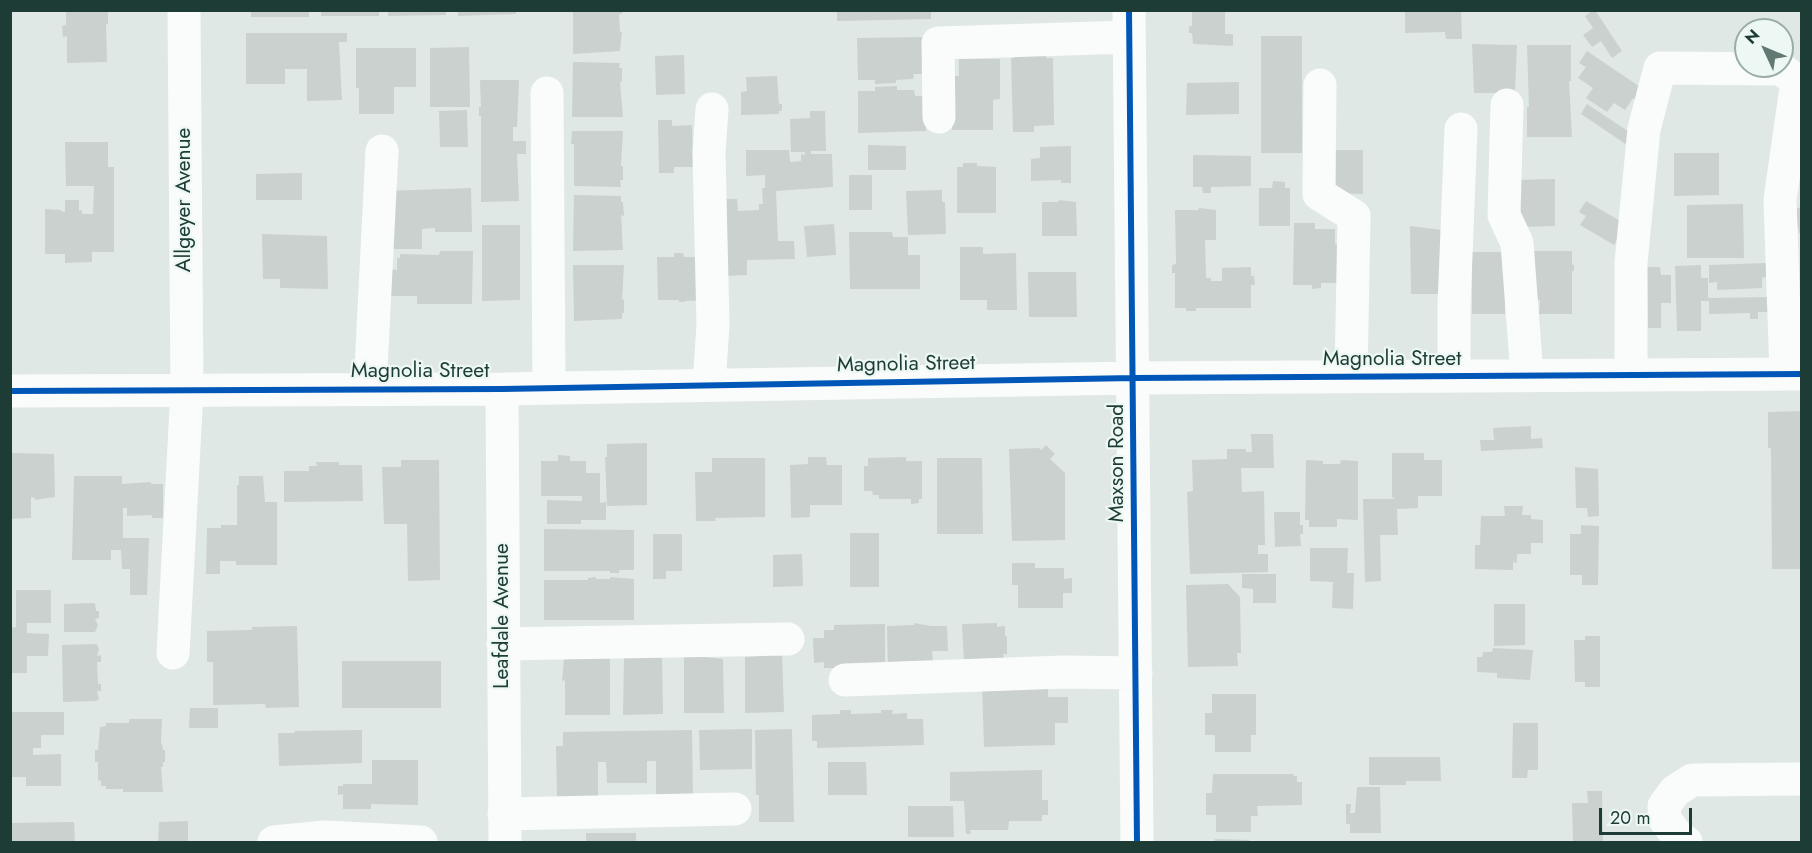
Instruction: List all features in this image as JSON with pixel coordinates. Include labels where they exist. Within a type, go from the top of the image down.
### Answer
[{"type":"street","name":"Allgeyer Avenue","points":[[173,653],[187,390],[184,10]]},
{"type":"street","points":[[939,117],[938,43],[1129,24]]},
{"type":"street","name":"Maxson Road","points":[[1129,24],[1137,843]]},
{"type":"street","points":[[1631,375],[1631,263],[1644,129],[1660,68],[1781,69],[1797,81],[1780,200],[1794,374]]},
{"type":"street","points":[[1320,85],[1319,194],[1354,216],[1352,377]]},
{"type":"street","points":[[547,93],[549,387]]},
{"type":"street","points":[[1507,105],[1504,215],[1517,243],[1527,375]]},
{"type":"street","points":[[709,385],[713,324],[709,153],[711,109]]},
{"type":"street","points":[[1454,376],[1454,306],[1461,129]]},
{"type":"street","points":[[370,389],[382,151]]},
{"type":"street","name":"Magnolia Street","points":[[10,390],[502,389],[1134,378],[1794,374]]},
{"type":"street","name":"Leafdale Avenue","points":[[502,389],[505,828]]},
{"type":"street","points":[[503,644],[788,639]]},
{"type":"street","points":[[845,680],[1064,672],[1136,674]]},
{"type":"street","points":[[1686,843],[1665,820],[1664,807],[1675,791],[1692,780],[1802,779]]},
{"type":"street","points":[[505,828],[735,809]]},
{"type":"street","points":[[274,843],[325,837],[421,843]]},
{"type":"building","points":[[66,10],[108,10],[107,62],[67,63],[67,36],[63,37],[62,26],[66,25]]},
{"type":"building","points":[[251,10],[309,10],[309,17],[251,17]]},
{"type":"building","points":[[321,10],[379,10],[379,16],[321,16]]},
{"type":"building","points":[[388,10],[446,10],[446,15],[388,16]]},
{"type":"building","points":[[458,10],[516,10],[516,14],[458,16]]},
{"type":"building","points":[[573,10],[622,10],[622,14],[619,14],[620,32],[622,32],[620,51],[573,54]]},
{"type":"building","points":[[837,10],[931,10],[931,19],[837,21]]},
{"type":"building","points":[[1192,10],[1225,10],[1225,34],[1233,34],[1233,46],[1193,44],[1192,33],[1189,33],[1189,26],[1192,26]]},
{"type":"building","points":[[1405,10],[1461,10],[1462,39],[1446,39],[1445,32],[1405,33]]},
{"type":"building","points":[[1593,10],[1622,51],[1612,58],[1601,41],[1592,47],[1583,35],[1593,28],[1585,16]]},
{"type":"building","points":[[246,33],[347,33],[347,42],[339,42],[342,100],[307,101],[307,69],[285,69],[285,84],[246,84]]},
{"type":"building","points":[[1261,36],[1302,36],[1302,153],[1261,153]]},
{"type":"building","points":[[925,37],[925,74],[914,74],[913,79],[896,80],[896,83],[875,84],[875,80],[858,80],[857,38]]},
{"type":"building","points":[[1472,44],[1517,45],[1515,93],[1474,93]]},
{"type":"building","points":[[1527,45],[1571,45],[1571,81],[1569,81],[1572,137],[1527,137],[1527,107],[1529,107]]},
{"type":"building","points":[[469,47],[470,107],[430,107],[430,48]]},
{"type":"building","points":[[356,48],[416,48],[416,87],[394,87],[394,114],[359,114],[359,88],[356,88]]},
{"type":"building","points":[[1587,51],[1646,91],[1638,102],[1633,98],[1625,110],[1614,103],[1607,112],[1586,98],[1593,88],[1578,78],[1586,67],[1579,63]]},
{"type":"building","points":[[1046,54],[1046,58],[1053,58],[1054,125],[1034,126],[1034,132],[1013,132],[1011,58],[1014,58],[1014,55]]},
{"type":"building","points":[[684,55],[685,94],[656,95],[655,56]]},
{"type":"building","points":[[959,59],[1000,59],[1000,99],[993,100],[993,130],[952,130],[952,76],[959,76]]},
{"type":"building","points":[[573,62],[620,63],[623,117],[572,117]]},
{"type":"building","points":[[777,76],[779,104],[782,104],[782,111],[779,111],[779,114],[741,115],[741,92],[747,91],[746,77]]},
{"type":"building","points":[[480,80],[519,80],[517,127],[513,127],[513,141],[526,141],[526,154],[517,154],[519,201],[481,202]]},
{"type":"building","points":[[1239,82],[1239,114],[1186,115],[1187,83]]},
{"type":"building","points":[[897,86],[897,90],[914,90],[915,96],[925,96],[926,131],[858,133],[858,91],[875,91],[875,87]]},
{"type":"building","points":[[1587,104],[1637,137],[1630,147],[1581,114]]},
{"type":"building","points":[[467,110],[468,147],[440,147],[439,111]]},
{"type":"building","points":[[810,111],[825,111],[826,151],[811,151],[811,154],[832,154],[833,187],[776,191],[778,241],[794,241],[795,259],[747,260],[747,275],[726,276],[722,199],[737,199],[738,211],[759,210],[759,204],[763,204],[762,188],[765,188],[765,175],[746,176],[746,150],[789,150],[790,162],[801,161],[801,154],[805,155],[805,152],[791,152],[790,119],[810,118]]},
{"type":"building","points":[[658,120],[672,120],[672,126],[692,125],[693,167],[674,167],[674,173],[659,173]]},
{"type":"building","points":[[572,131],[623,131],[621,187],[574,186]]},
{"type":"building","points":[[65,142],[108,142],[108,167],[114,167],[114,252],[92,252],[92,262],[65,263],[65,254],[45,254],[45,209],[65,212],[65,200],[79,200],[79,211],[82,210],[82,214],[93,214],[94,186],[66,186]]},
{"type":"building","points":[[868,145],[906,146],[906,170],[868,170]]},
{"type":"building","points":[[1071,146],[1071,183],[1061,183],[1061,180],[1031,181],[1031,159],[1040,158],[1040,147]]},
{"type":"building","points":[[1329,150],[1363,150],[1363,194],[1328,193]]},
{"type":"building","points":[[1674,153],[1719,153],[1719,195],[1674,196]]},
{"type":"building","points":[[1193,155],[1251,156],[1251,186],[1211,187],[1211,193],[1203,193],[1202,187],[1193,187]]},
{"type":"building","points":[[963,163],[996,167],[996,213],[957,213],[957,167],[963,167]]},
{"type":"building","points":[[302,173],[302,200],[256,200],[256,174]]},
{"type":"building","points":[[849,175],[872,175],[872,210],[849,210]]},
{"type":"building","points":[[1555,179],[1555,226],[1517,227],[1516,180]]},
{"type":"building","points":[[1273,181],[1285,182],[1285,188],[1290,188],[1290,226],[1259,226],[1259,188],[1272,188]]},
{"type":"building","points":[[471,188],[472,232],[435,232],[435,228],[422,229],[422,249],[386,249],[385,191]]},
{"type":"building","points":[[942,190],[942,202],[945,202],[946,234],[908,235],[906,191]]},
{"type":"building","points":[[574,195],[621,196],[624,216],[621,215],[623,250],[573,251]]},
{"type":"building","points":[[1059,200],[1076,202],[1077,236],[1042,236],[1042,202],[1058,202]]},
{"type":"building","points":[[1586,201],[1629,226],[1614,245],[1580,225],[1586,216],[1579,212]]},
{"type":"building","points":[[1743,204],[1744,258],[1687,258],[1687,205]]},
{"type":"building","points":[[1802,206],[1802,232],[1799,233],[1795,210]]},
{"type":"building","points":[[1199,208],[1216,210],[1216,240],[1205,240],[1206,278],[1211,278],[1211,281],[1222,281],[1222,268],[1251,267],[1251,276],[1254,276],[1255,285],[1251,285],[1251,308],[1196,308],[1196,311],[1186,311],[1186,308],[1175,308],[1175,273],[1172,273],[1172,265],[1176,264],[1175,210],[1198,210]]},
{"type":"building","points":[[1294,223],[1315,223],[1315,229],[1335,229],[1338,283],[1321,283],[1321,288],[1312,289],[1312,285],[1293,285]]},
{"type":"building","points":[[834,224],[836,255],[807,257],[804,226]]},
{"type":"building","points":[[482,225],[520,225],[520,300],[482,301]]},
{"type":"building","points":[[1410,226],[1442,230],[1442,294],[1411,294]]},
{"type":"building","points":[[849,232],[892,232],[893,237],[908,237],[908,255],[920,255],[920,289],[850,289]]},
{"type":"building","points":[[262,234],[327,236],[328,289],[280,288],[280,279],[263,279]]},
{"type":"building","points":[[960,247],[983,247],[983,254],[1016,253],[1017,310],[987,310],[987,300],[960,300]]},
{"type":"building","points":[[440,251],[473,251],[472,304],[417,304],[417,296],[389,296],[389,269],[397,270],[397,258],[400,258],[400,254],[439,255]]},
{"type":"building","points":[[1531,251],[1572,251],[1574,271],[1572,271],[1572,314],[1539,314],[1540,300],[1532,300]]},
{"type":"building","points":[[1472,252],[1513,252],[1505,314],[1472,314]]},
{"type":"building","points":[[674,253],[683,253],[684,257],[706,257],[706,300],[679,302],[679,300],[658,300],[657,257],[674,257]]},
{"type":"building","points":[[1766,263],[1766,277],[1762,278],[1762,288],[1717,290],[1717,282],[1709,283],[1709,265]]},
{"type":"building","points":[[573,265],[624,265],[622,319],[574,321]]},
{"type":"building","points":[[1701,265],[1701,278],[1708,278],[1708,298],[1772,297],[1773,312],[1758,312],[1758,319],[1750,319],[1750,313],[1709,314],[1709,301],[1701,301],[1701,331],[1677,331],[1675,266]]},
{"type":"building","points":[[1647,267],[1660,267],[1661,275],[1671,275],[1671,303],[1661,303],[1661,328],[1648,328]]},
{"type":"building","points":[[1028,272],[1076,272],[1077,317],[1029,317]]},
{"type":"building","points":[[1802,411],[1802,569],[1772,569],[1771,448],[1768,448],[1768,412]]},
{"type":"building","points":[[1531,426],[1531,439],[1542,438],[1543,448],[1481,451],[1480,440],[1494,440],[1493,428]]},
{"type":"building","points":[[1251,434],[1273,434],[1274,468],[1241,468],[1242,492],[1264,491],[1265,545],[1258,545],[1258,554],[1268,554],[1268,572],[1190,574],[1187,492],[1193,491],[1192,460],[1227,459],[1227,449],[1246,449],[1246,452],[1252,452]]},
{"type":"building","points":[[647,443],[647,505],[607,506],[605,457],[607,457],[607,444]]},
{"type":"building","points":[[1046,445],[1055,454],[1050,459],[1065,473],[1065,540],[1012,541],[1009,449],[1039,448],[1041,450]]},
{"type":"building","points":[[10,453],[54,454],[55,497],[35,500],[31,497],[31,518],[10,519]]},
{"type":"building","points":[[1392,453],[1424,453],[1424,460],[1442,460],[1442,496],[1418,496],[1418,508],[1397,509],[1398,535],[1380,535],[1381,581],[1365,582],[1363,499],[1395,499],[1392,497]]},
{"type":"building","points":[[558,455],[570,456],[570,461],[586,461],[586,473],[600,473],[600,503],[606,502],[606,520],[581,520],[581,524],[547,524],[547,500],[582,501],[582,496],[541,496],[541,461],[558,461]]},
{"type":"building","points":[[808,457],[826,457],[827,465],[842,465],[842,505],[810,505],[810,517],[791,518],[790,465],[808,464]]},
{"type":"building","points":[[906,457],[906,461],[922,461],[922,499],[919,499],[919,503],[911,504],[911,499],[879,499],[879,495],[873,495],[872,491],[864,491],[864,466],[868,466],[868,458]]},
{"type":"building","points":[[712,458],[765,458],[765,517],[715,518],[716,521],[696,521],[695,472],[712,472]]},
{"type":"building","points":[[937,458],[982,458],[983,534],[937,534]]},
{"type":"building","points":[[401,460],[439,460],[440,580],[408,581],[407,524],[384,524],[382,467],[401,467]]},
{"type":"building","points":[[1306,460],[1323,461],[1323,464],[1340,464],[1341,460],[1358,461],[1358,520],[1337,519],[1337,527],[1309,527],[1309,520],[1305,520]]},
{"type":"building","points":[[316,462],[362,465],[363,501],[284,502],[284,471],[309,471],[309,466],[317,466]]},
{"type":"building","points":[[1575,467],[1598,469],[1599,516],[1588,517],[1587,508],[1576,508]]},
{"type":"building","points":[[74,476],[122,476],[122,484],[151,482],[151,484],[163,484],[163,518],[152,518],[152,515],[127,516],[127,508],[123,508],[123,538],[149,538],[147,595],[130,595],[130,569],[122,569],[121,550],[111,550],[111,560],[72,560]]},
{"type":"building","points":[[239,476],[263,476],[265,502],[277,502],[277,565],[236,565],[236,561],[220,561],[220,574],[206,574],[207,528],[237,525]]},
{"type":"building","points":[[1504,506],[1523,506],[1522,515],[1531,515],[1531,519],[1543,520],[1543,543],[1531,543],[1531,554],[1517,554],[1517,563],[1513,562],[1513,570],[1475,569],[1475,545],[1480,545],[1481,516],[1505,516]]},
{"type":"building","points":[[1274,512],[1300,512],[1300,525],[1303,525],[1303,534],[1300,534],[1301,546],[1275,547]]},
{"type":"building","points":[[1581,525],[1599,526],[1598,585],[1582,585],[1582,575],[1570,575],[1570,534],[1581,534]]},
{"type":"building","points":[[544,529],[634,530],[634,570],[619,570],[619,573],[544,571]]},
{"type":"building","points":[[850,533],[879,533],[879,587],[850,587]]},
{"type":"building","points":[[653,534],[682,534],[682,571],[666,571],[666,579],[653,579]]},
{"type":"building","points":[[1310,548],[1348,548],[1347,573],[1354,573],[1353,609],[1332,608],[1333,582],[1310,581]]},
{"type":"building","points":[[802,554],[803,586],[773,587],[773,555]]},
{"type":"building","points":[[1012,563],[1035,563],[1035,568],[1064,568],[1064,579],[1072,578],[1072,593],[1063,593],[1063,608],[1018,608],[1018,585],[1012,585]]},
{"type":"building","points":[[1242,574],[1276,574],[1276,603],[1253,603],[1253,589],[1242,588]]},
{"type":"building","points":[[596,577],[596,579],[610,579],[610,577],[634,579],[634,620],[544,620],[544,580],[588,580],[588,578]]},
{"type":"building","points":[[1228,584],[1240,597],[1241,653],[1237,653],[1238,666],[1188,667],[1186,585]]},
{"type":"building","points":[[16,590],[51,590],[51,623],[27,623],[27,633],[49,634],[48,656],[27,656],[27,673],[10,673],[10,628],[16,627]]},
{"type":"building","points":[[95,603],[96,611],[99,611],[99,618],[95,619],[98,625],[95,632],[64,632],[64,604]]},
{"type":"building","points":[[1494,604],[1525,604],[1525,645],[1494,646]]},
{"type":"building","points":[[914,623],[947,626],[948,651],[932,651],[933,663],[888,667],[887,626],[914,625]]},
{"type":"building","points":[[997,623],[997,627],[1005,626],[1005,636],[1007,636],[1007,654],[1003,654],[1004,659],[964,661],[962,624]]},
{"type":"building","points":[[885,624],[885,663],[863,668],[824,668],[824,662],[814,663],[813,638],[824,638],[824,630],[834,630],[834,625]]},
{"type":"building","points":[[297,626],[299,707],[266,708],[265,704],[213,705],[213,662],[207,662],[207,631]]},
{"type":"building","points":[[1585,636],[1600,636],[1600,687],[1585,687],[1585,682],[1575,682],[1574,640],[1585,640]]},
{"type":"building","points":[[97,644],[99,649],[97,656],[101,655],[101,662],[97,662],[98,684],[101,684],[101,691],[97,691],[99,699],[63,702],[62,645]]},
{"type":"building","points":[[1493,648],[1533,650],[1530,680],[1497,678],[1497,673],[1477,672],[1477,657],[1482,657],[1483,652],[1492,652]]},
{"type":"building","points":[[762,654],[782,654],[784,712],[745,713],[745,657],[763,656]]},
{"type":"building","points":[[610,655],[610,715],[565,715],[565,680],[562,681],[564,659]]},
{"type":"building","points":[[662,655],[663,714],[623,715],[624,658]]},
{"type":"building","points":[[704,655],[704,657],[723,659],[724,713],[684,713],[684,656]]},
{"type":"building","points":[[342,661],[441,661],[441,708],[342,708]]},
{"type":"building","points":[[1048,684],[1048,697],[1068,697],[1068,723],[1055,723],[1055,745],[984,747],[982,685]]},
{"type":"building","points":[[1212,694],[1256,694],[1256,735],[1251,735],[1251,752],[1215,752],[1215,735],[1205,735],[1205,713],[1212,713]]},
{"type":"building","points":[[190,708],[218,708],[218,728],[189,728]]},
{"type":"building","points":[[840,710],[851,710],[851,714],[881,713],[881,710],[893,710],[892,714],[907,713],[907,719],[923,719],[924,745],[817,748],[817,741],[812,741],[812,715],[840,714]]},
{"type":"building","points":[[10,712],[64,712],[64,735],[41,735],[41,748],[33,748],[33,755],[61,754],[61,786],[26,786],[26,777],[10,777]]},
{"type":"building","points":[[129,719],[162,719],[161,744],[165,750],[165,762],[161,767],[163,792],[123,792],[123,789],[106,789],[106,786],[101,786],[101,781],[98,780],[95,750],[98,750],[100,727],[106,726],[106,723],[129,723]]},
{"type":"building","points":[[1513,723],[1538,723],[1538,770],[1528,770],[1527,778],[1512,778]]},
{"type":"building","points":[[752,729],[752,769],[700,770],[699,730]]},
{"type":"building","points":[[792,729],[794,822],[759,822],[759,795],[756,795],[755,730]]},
{"type":"building","points":[[362,730],[362,763],[279,766],[278,733]]},
{"type":"building","points":[[692,730],[693,797],[656,798],[656,761],[647,761],[647,783],[607,783],[606,762],[598,762],[598,799],[557,799],[556,746],[563,746],[563,732]]},
{"type":"building","points":[[1369,757],[1440,757],[1441,781],[1406,781],[1406,785],[1369,785]]},
{"type":"building","points":[[372,760],[418,760],[418,805],[371,804],[371,809],[343,809],[343,794],[338,795],[338,786],[372,784]]},
{"type":"building","points":[[828,762],[866,762],[867,795],[828,795]]},
{"type":"building","points":[[1042,770],[1042,800],[1048,800],[1048,815],[1042,815],[1042,821],[1009,821],[1008,830],[970,830],[971,834],[966,834],[964,801],[950,801],[950,772]]},
{"type":"building","points":[[1213,774],[1293,774],[1297,776],[1297,782],[1302,782],[1302,805],[1257,806],[1258,816],[1251,816],[1251,832],[1216,832],[1216,815],[1206,815],[1206,793],[1212,793]]},
{"type":"building","points":[[1357,787],[1380,787],[1381,833],[1350,833],[1350,824],[1346,824],[1346,804],[1351,804],[1350,813],[1355,813]]},
{"type":"building","points":[[1587,791],[1602,791],[1603,842],[1573,842],[1572,803],[1588,803]]},
{"type":"building","points":[[908,806],[953,806],[954,837],[908,837]]},
{"type":"building","points":[[188,821],[188,842],[158,842],[159,822]]},
{"type":"building","points":[[74,822],[75,842],[10,842],[10,823]]},
{"type":"building","points":[[586,833],[636,833],[636,842],[586,842]]},
{"type":"building","points":[[1215,839],[1249,840],[1249,842],[1215,842]]},
{"type":"cycle path","points":[[1129,10],[1137,842]]},
{"type":"cycle path","points":[[10,391],[502,389],[1134,378],[1802,374]]}]
